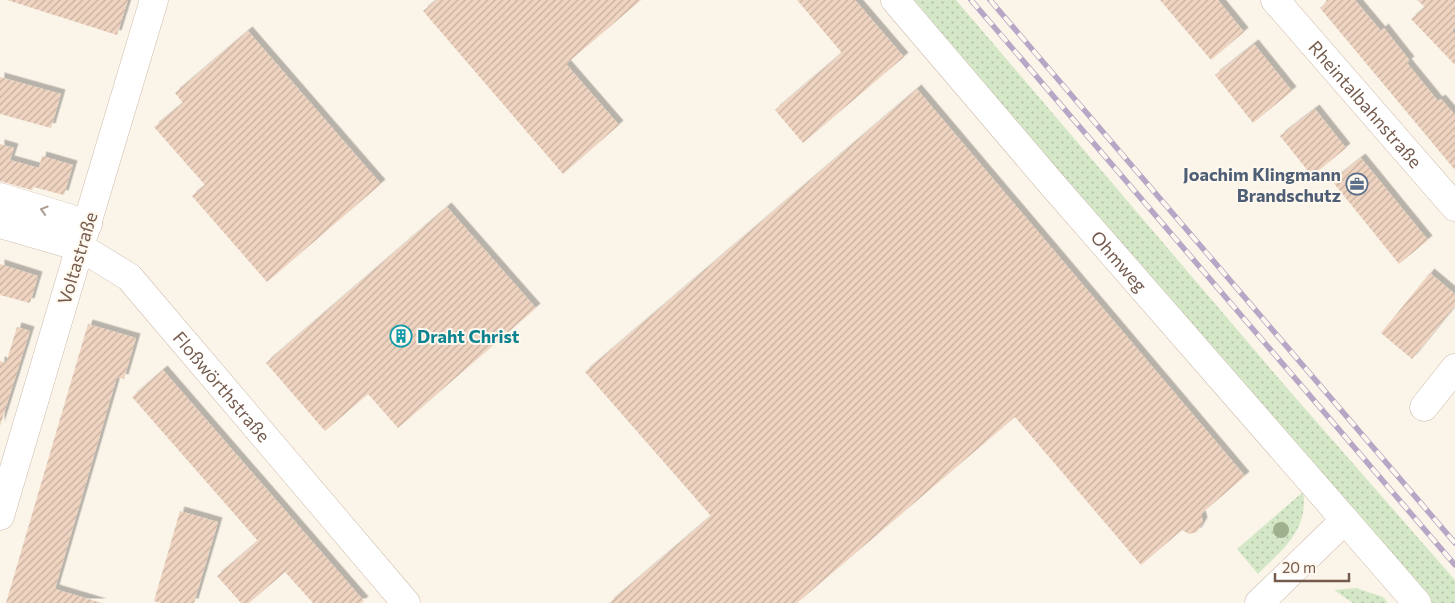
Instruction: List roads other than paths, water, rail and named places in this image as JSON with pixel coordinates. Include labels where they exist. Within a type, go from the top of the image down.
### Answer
[{"type":"street","name":"Voltastraße","points":[[0,516],[154,0]]},
{"type":"street","name":"Ohmweg","points":[[895,0],[1051,183],[1417,603]]},
{"type":"street","name":"Rheintalbahnstraße","points":[[1274,0],[1455,207]]},
{"type":"street","name":"Floßwörthstraße","points":[[0,197],[84,235],[129,277],[406,603]]},
{"type":"street","name":"Floßwörthstraße","points":[[0,224],[84,235]]},
{"type":"street","points":[[1424,407],[1455,368]]},
{"type":"street","points":[[1259,603],[1345,520]]},
{"type":"railway","points":[[971,0],[1455,565]]},
{"type":"railway","points":[[990,0],[1455,543]]},
{"type":"place","name":"Joachim Klingmann Brandschutz","points":[[1357,184]]},
{"type":"place","name":"Draht Christ","points":[[401,336]]}]
